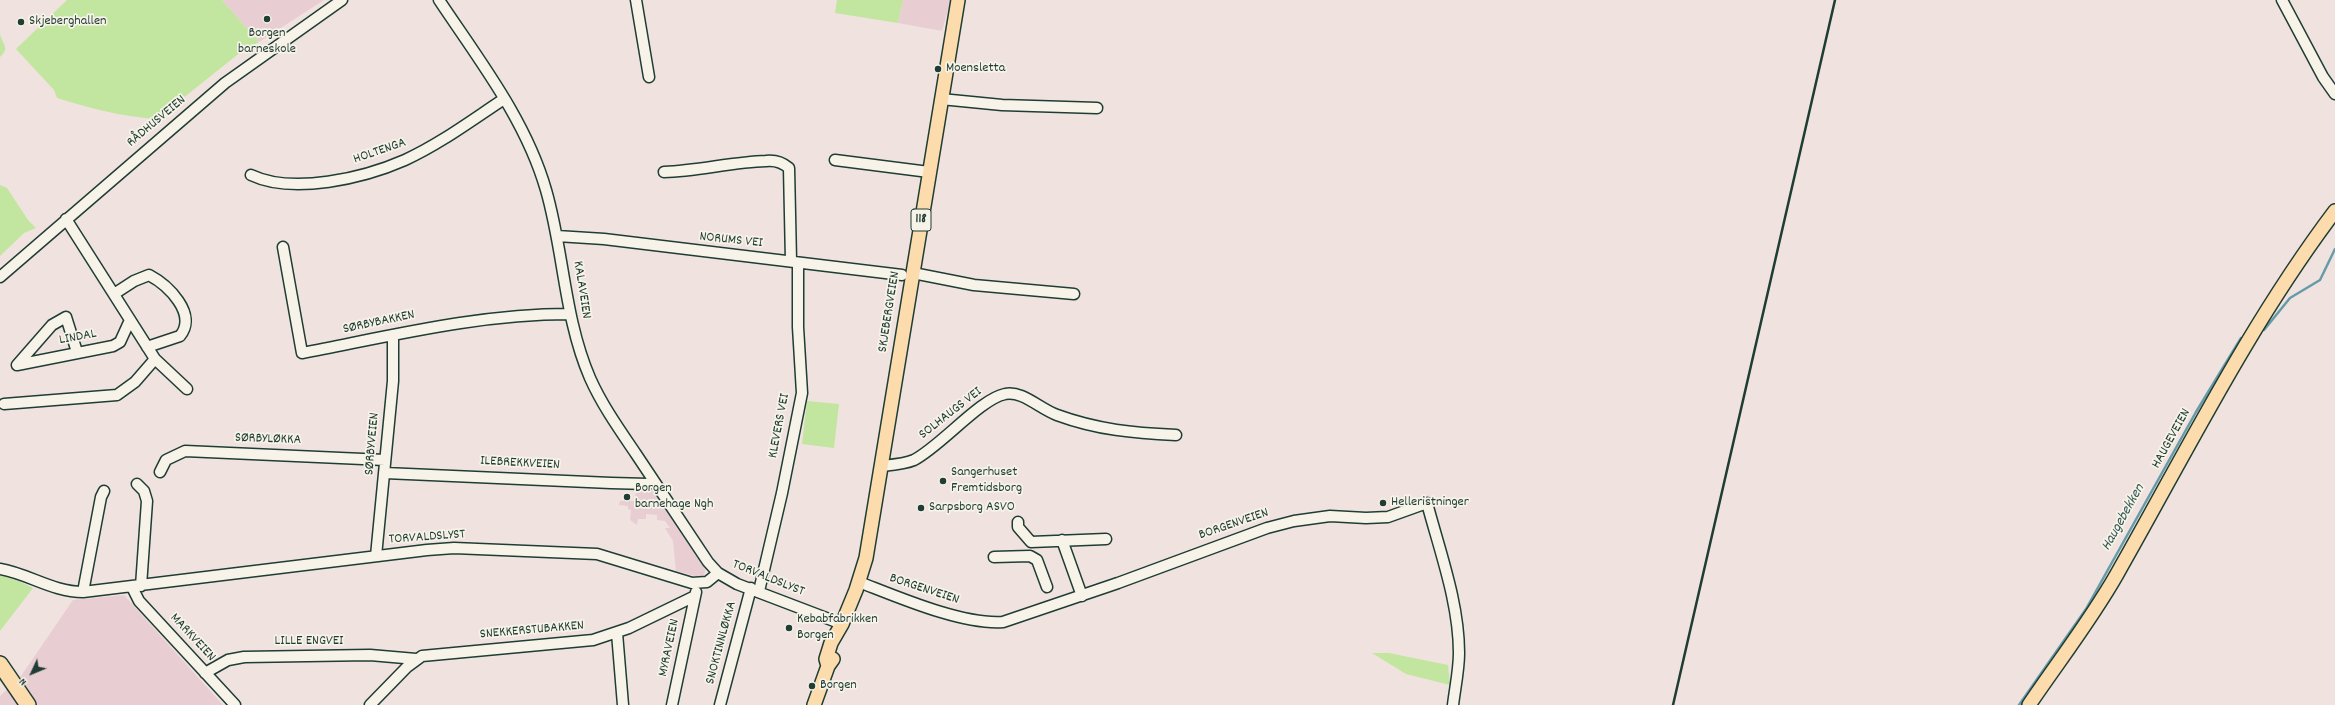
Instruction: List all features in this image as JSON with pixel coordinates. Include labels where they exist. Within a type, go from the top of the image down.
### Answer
[{"type":"highway","points":[[0,664],[28,705]]},
{"type":"main road","name":"SKJEBERGVEIEN","points":[[814,705],[828,666],[839,646],[842,625],[859,582],[866,558],[881,466],[908,274],[929,172],[958,0]]},
{"type":"main road","name":"HAUGEVEIEN","points":[[2029,705],[2116,575],[2234,361],[2295,267],[2335,212]]},
{"type":"street","name":"RÅDHUSVEIEN","points":[[0,277],[225,83],[342,0]]},
{"type":"street","name":"KALAVEIEN","points":[[439,0],[504,98],[523,132],[541,173],[557,236],[569,314],[579,348],[596,390],[610,416],[708,562],[718,573]]},
{"type":"street","points":[[636,0],[649,77]]},
{"type":"street","points":[[2282,0],[2323,77],[2335,94]]},
{"type":"street","name":"HOLTENGA","points":[[251,175],[267,182],[318,184],[380,168],[404,160],[425,150],[504,98]]},
{"type":"street","points":[[941,99],[1002,105],[1097,108]]},
{"type":"street","points":[[835,160],[929,172]]},
{"type":"street","name":"KLEVERS VEI","points":[[664,172],[696,171],[767,161],[783,163],[789,168],[791,180],[789,209],[794,262],[802,393],[782,492],[755,589]]},
{"type":"street","points":[[66,219],[154,359],[187,390]]},
{"type":"street","name":"NORUMS VEI","points":[[557,236],[604,239],[908,274],[974,285],[1074,294]]},
{"type":"street","name":"SØRBYBAKKEN","points":[[283,247],[302,353],[469,320],[540,314],[569,314]]},
{"type":"street","points":[[114,294],[138,279],[149,275],[163,285],[182,308],[187,320],[184,331],[180,336],[146,347]]},
{"type":"street","name":"LINDAL","points":[[77,352],[66,317],[52,325],[17,365],[116,345],[130,320]]},
{"type":"street","name":"SØRBYVEIEN","points":[[376,556],[393,381],[394,335]]},
{"type":"street","points":[[4,404],[118,395],[135,382],[154,359]]},
{"type":"street","name":"SOLHAUGS VEI","points":[[881,466],[912,461],[937,444],[986,403],[1002,394],[1014,392],[1052,414],[1093,427],[1118,432],[1176,435]]},
{"type":"street","name":"SØRBYLØKKA","points":[[160,472],[166,460],[185,451],[385,460]]},
{"type":"street","name":"ILEBREKKVEIEN","points":[[384,473],[611,483],[648,484],[654,481]]},
{"type":"street","points":[[136,586],[147,501],[144,490],[137,484]]},
{"type":"street","points":[[82,592],[101,497],[104,491]]},
{"type":"street","name":"BORGENVEIEN","points":[[859,582],[928,608],[994,623],[1003,622],[1082,596],[1274,526],[1330,516],[1366,518],[1388,516],[1427,503],[1452,597],[1458,636],[1459,654],[1453,705]]},
{"type":"street","points":[[1018,522],[1018,527],[1031,542],[1106,539]]},
{"type":"street","points":[[1062,540],[1082,596]]},
{"type":"street","name":"TORVALDSLYST","points":[[0,569],[18,573],[62,590],[82,592],[376,556],[454,548],[597,554],[698,584],[707,582],[718,573],[733,582],[755,589],[842,625]]},
{"type":"street","points":[[994,557],[1030,556],[1037,560],[1047,587]]},
{"type":"street","points":[[695,596],[698,584]]},
{"type":"street","name":"MARKVEIEN","points":[[136,586],[139,601],[235,705]]},
{"type":"street","name":"SNOKTINNLØKKA","points":[[720,705],[755,589]]},
{"type":"street","name":"SNEKKERSTUBAKKEN","points":[[416,659],[442,654],[583,641],[617,633],[695,596]]},
{"type":"street","name":"MYRAVEIEN","points":[[672,705],[695,596]]},
{"type":"street","points":[[617,633],[623,705]]},
{"type":"street","name":"LILLE ENGVEI","points":[[205,673],[228,660],[244,657],[370,655],[416,659]]},
{"type":"street","points":[[370,705],[416,659]]},
{"type":"shaded area","name":"Borgen barneskole","points":[[222,0],[324,0],[259,42]]},
{"type":"shaded area","points":[[903,0],[951,0],[942,31],[898,23]]},
{"type":"shaded area","points":[[623,488],[652,488],[706,569],[704,575],[699,577],[676,571],[673,541],[665,528],[670,528],[665,521],[657,520],[657,515],[646,514],[646,519],[638,519],[637,525],[630,520],[631,510],[628,509],[628,506],[619,505],[620,501],[635,501],[636,489]]},
{"type":"shaded area","points":[[124,595],[223,705],[0,705],[0,696],[21,676],[73,600]]},
{"type":"green space","points":[[67,0],[222,0],[259,42],[237,55],[157,119],[106,112],[57,98],[54,90],[16,49]]},
{"type":"green space","points":[[837,0],[903,0],[898,23],[835,13]]},
{"type":"green space","points":[[0,34],[5,46],[5,51],[0,57]]},
{"type":"green space","points":[[0,185],[7,188],[28,220],[36,228],[24,233],[0,256]]},
{"type":"green space","points":[[807,401],[839,404],[834,448],[802,444]]},
{"type":"green space","points":[[0,575],[19,581],[33,588],[0,631]]},
{"type":"green space","points":[[1372,653],[1389,653],[1448,665],[1450,685],[1406,674]]},
{"type":"waterway","name":"Haugebekken","points":[[2264,330],[2290,298],[2320,280],[2335,249]]},
{"type":"waterway","name":"Haugebekken","points":[[2019,705],[2086,609],[2196,412],[2241,338]]},
{"type":"railway","points":[[1673,705],[1835,0]]},
{"type":"place","name":"Borgen barneskole","points":[[267,19]]},
{"type":"place","name":"Skjeberghallen","points":[[21,22]]},
{"type":"place","name":"Moensletta","points":[[938,69]]},
{"type":"place","name":"Sangerhuset Fremtidsborg","points":[[943,481]]},
{"type":"place","name":"Borgen barnehage Ngh","points":[[627,497]]},
{"type":"place","name":"Helleristninger","points":[[1383,503]]},
{"type":"place","name":"Sarpsborg ASVO","points":[[921,508]]},
{"type":"place","name":"Kebabfabrikken Borgen","points":[[789,628]]},
{"type":"place","name":"Borgen","points":[[812,686]]}]
